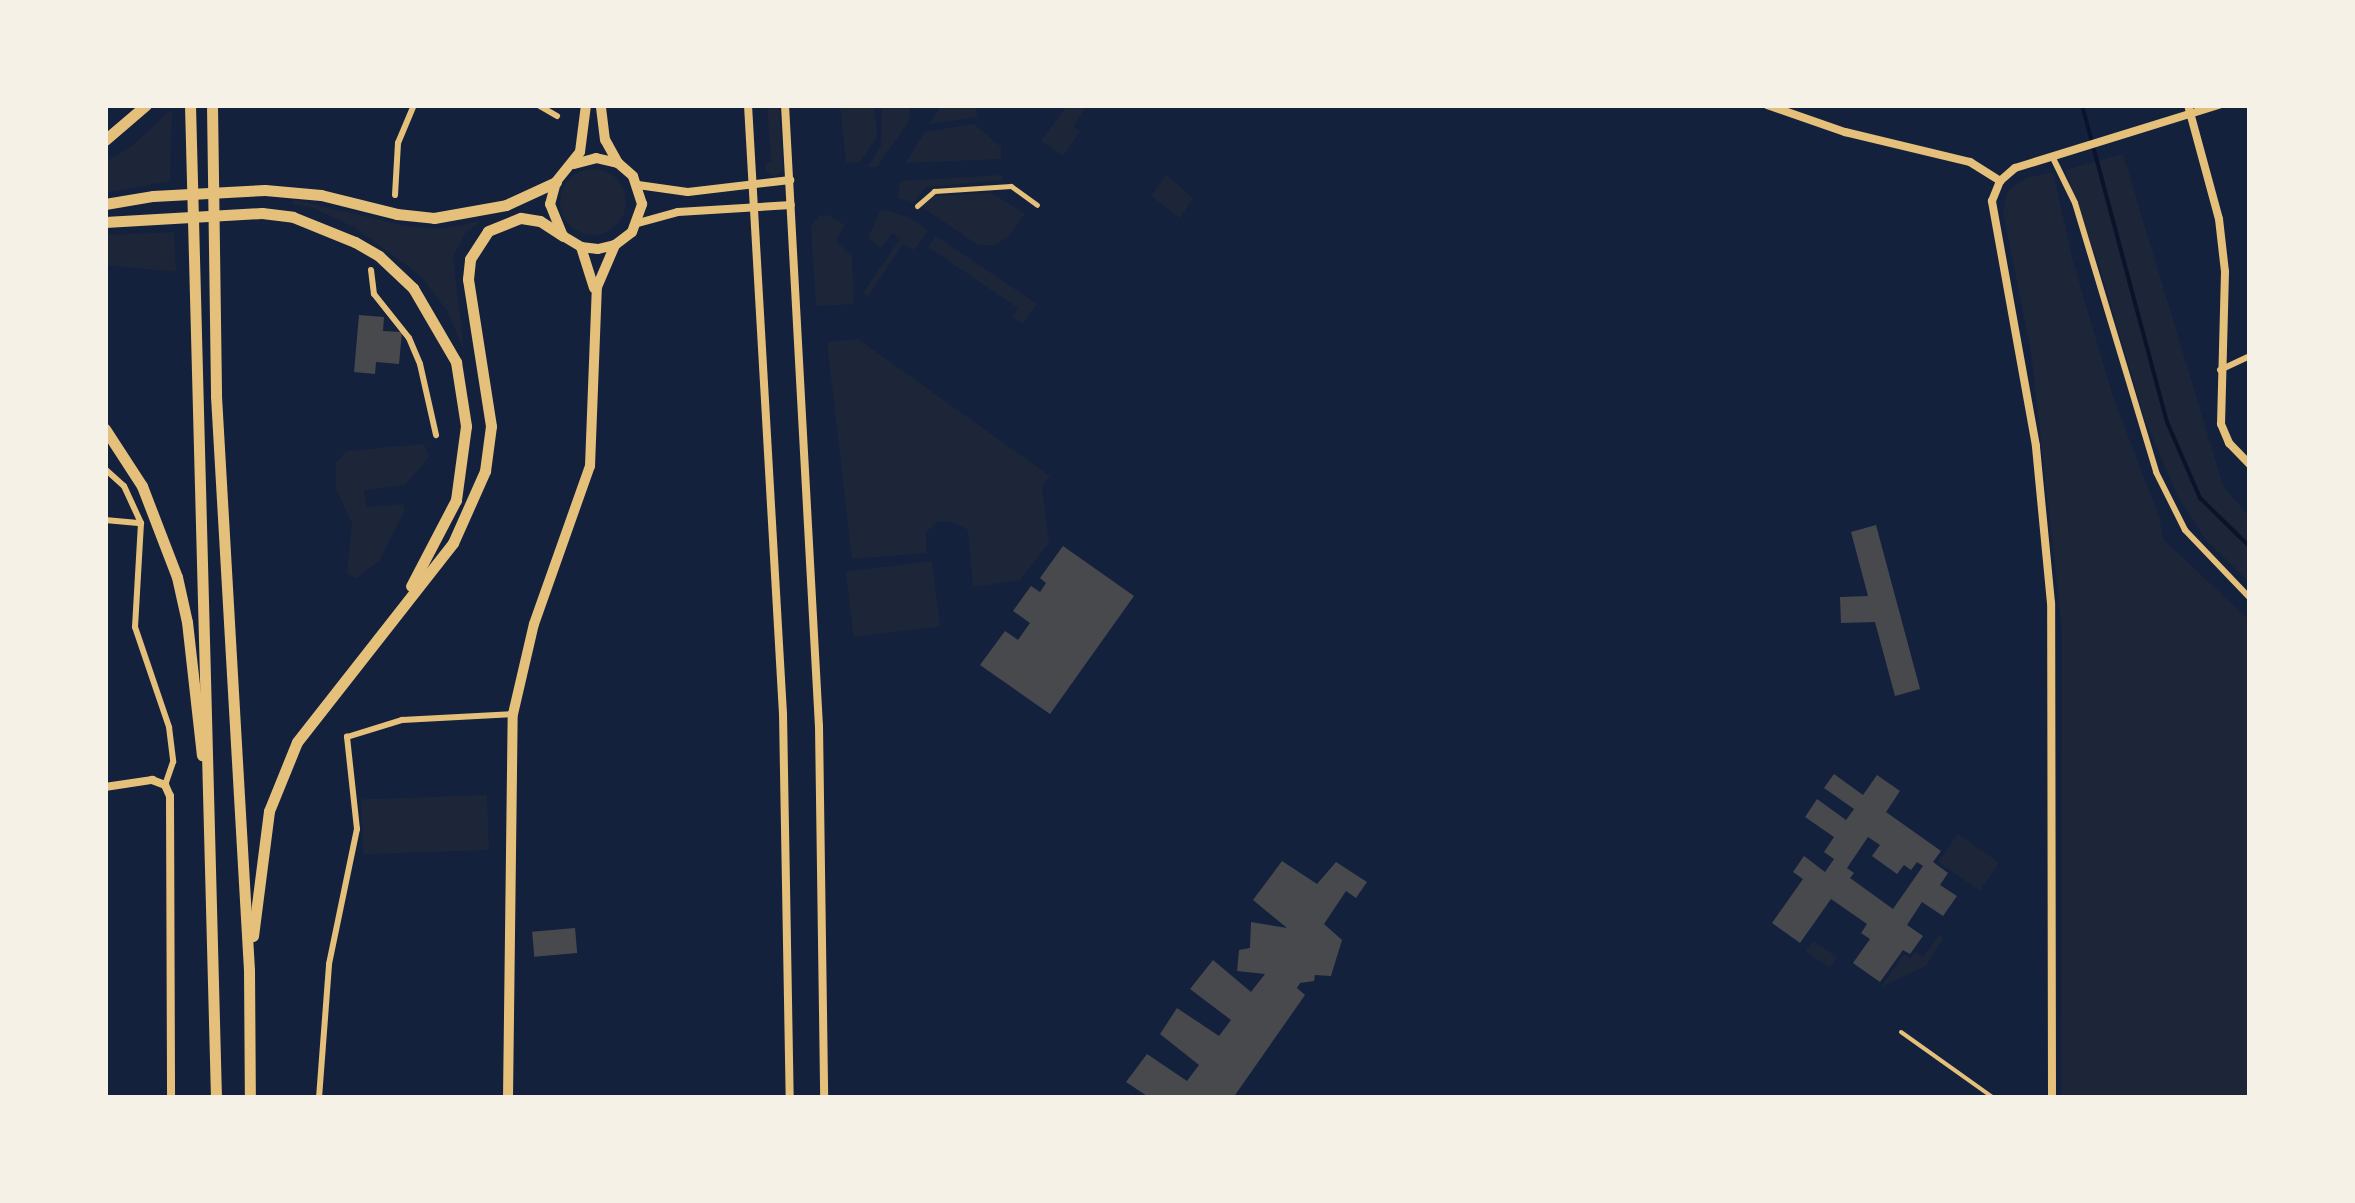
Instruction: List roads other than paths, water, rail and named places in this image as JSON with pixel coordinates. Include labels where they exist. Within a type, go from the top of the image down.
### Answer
[{"type":"highway","points":[[105,140],[146,105]]},
{"type":"highway","points":[[190,105],[200,610],[210,794],[216,1098]]},
{"type":"highway","points":[[212,105],[216,396],[249,970],[250,1098]]},
{"type":"highway","points":[[105,204],[153,196],[265,190],[321,195],[397,214],[434,218],[506,204],[556,182]]},
{"type":"highway","points":[[105,222],[262,212],[316,224],[379,256],[430,311],[456,362],[466,426],[460,486],[443,531],[400,607]]},
{"type":"highway","points":[[249,970],[269,810],[297,742],[453,542],[485,471],[491,426],[468,279],[470,259],[488,231],[521,218],[540,221],[564,236]]},
{"type":"highway","points":[[105,429],[142,486],[177,577],[188,622],[195,720],[210,794]]},
{"type":"main road","points":[[586,105],[585,139],[573,164],[556,182],[552,216],[564,236],[580,247],[598,250],[616,245]]},
{"type":"main road","points":[[508,1098],[513,714],[534,624],[590,466],[599,276],[616,245],[638,222],[642,204],[638,185],[618,164],[605,140],[602,105]]},
{"type":"main road","points":[[573,164],[596,158],[618,164]]},
{"type":"main road","points":[[580,247],[596,298]]},
{"type":"street","points":[[395,195],[398,143],[414,105]]},
{"type":"street","points":[[538,105],[557,116]]},
{"type":"street","points":[[748,105],[783,714],[790,1098]]},
{"type":"street","points":[[784,105],[819,726],[824,1098]]},
{"type":"street","points":[[1767,105],[1858,135],[1970,162],[2000,181]]},
{"type":"street","points":[[2188,105],[2221,236],[2225,295],[2220,370],[2222,424],[2230,443],[2250,465]]},
{"type":"street","points":[[2052,1098],[2051,603],[2036,446],[1992,201],[2000,181],[2015,168],[2121,139],[2218,105]]},
{"type":"street","points":[[2053,158],[2075,203],[2156,472],[2185,530],[2250,598]]},
{"type":"street","points":[[638,185],[688,192],[790,180]]},
{"type":"street","points":[[917,206],[934,191],[1011,186],[1037,205]]},
{"type":"street","points":[[638,222],[678,212],[791,205]]},
{"type":"street","points":[[371,270],[374,294],[409,338],[420,364],[436,435]]},
{"type":"street","points":[[2220,370],[2250,356]]},
{"type":"street","points":[[105,469],[124,486],[141,522],[135,627],[169,727],[173,762],[166,786],[171,810],[172,1098]]},
{"type":"street","points":[[105,520],[141,522]]},
{"type":"street","points":[[319,1098],[330,964],[357,829],[347,737],[390,722],[513,714]]},
{"type":"street","points":[[105,787],[136,779],[166,786]]},
{"type":"lane","points":[[1901,1032],[1994,1098]]},
{"type":"waterway","points":[[2082,105],[2167,422],[2200,498],[2250,547]]}]
